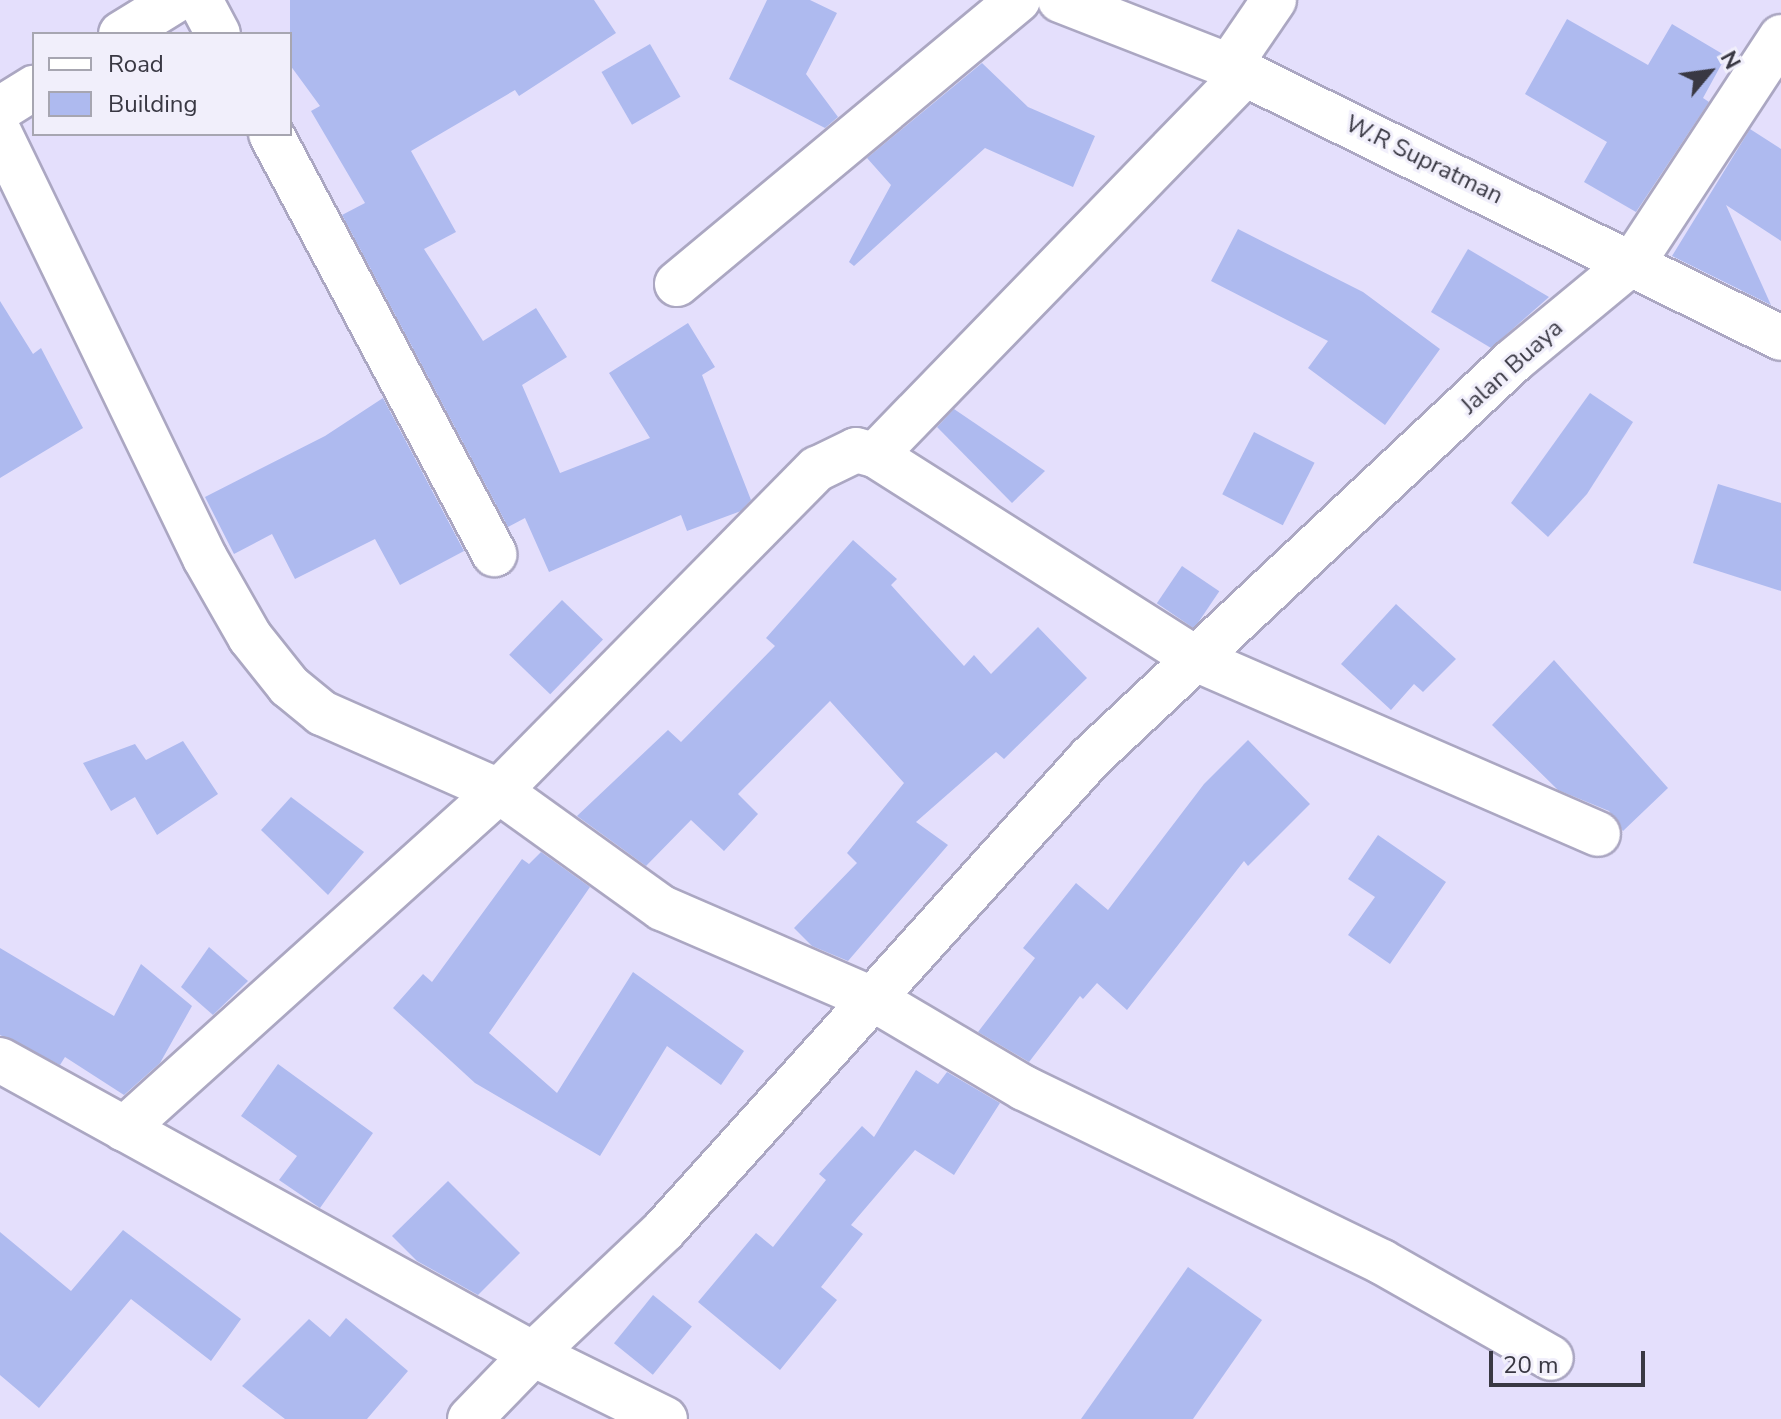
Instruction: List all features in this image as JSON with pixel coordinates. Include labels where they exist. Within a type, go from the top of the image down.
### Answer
[{"type":"street","points":[[124,32],[176,0]]},
{"type":"street","points":[[200,0],[217,32]]},
{"type":"street","points":[[677,284],[1018,0]]},
{"type":"street","name":"W.R Supratman","points":[[1060,0],[1237,70],[1634,261],[1781,338]]},
{"type":"street","points":[[875,455],[1237,70],[1274,0]]},
{"type":"street","name":"Jalan Buaya","points":[[470,1419],[533,1354],[664,1230],[875,1000],[1090,758],[1198,660],[1513,361],[1634,261],[1781,37]]},
{"type":"street","points":[[0,109],[32,89]]},
{"type":"street","points":[[0,134],[205,558],[250,637],[289,686],[322,713],[499,791],[662,908],[875,1000],[1024,1088],[1382,1262],[1551,1358]]},
{"type":"street","points":[[272,136],[494,554]]},
{"type":"street","points":[[124,1129],[499,791],[817,469],[856,450],[875,455],[1198,660],[1598,834]]},
{"type":"street","points":[[0,1060],[533,1354],[665,1419]]},
{"type":"building","points":[[290,0],[594,0],[616,33],[519,96],[515,90],[411,151],[456,232],[424,249],[483,341],[536,308],[567,357],[522,385],[560,473],[650,438],[609,373],[688,323],[715,367],[702,375],[751,500],[741,511],[687,531],[681,515],[549,572],[525,518],[508,527],[342,215],[365,203],[311,111],[320,106],[292,68]]},
{"type":"building","points":[[767,0],[810,0],[837,13],[806,74],[838,117],[825,128],[729,79]]},
{"type":"building","points":[[1567,19],[1648,65],[1672,24],[1726,56],[1703,98],[1709,102],[1636,212],[1584,182],[1607,142],[1525,94]]},
{"type":"building","points":[[650,44],[680,97],[632,125],[602,72]]},
{"type":"building","points":[[982,63],[1028,107],[1095,136],[1073,187],[985,148],[854,266],[849,262],[891,185],[867,158]]},
{"type":"building","points":[[1750,129],[1781,149],[1781,241],[1726,205],[1771,305],[1672,256]]},
{"type":"building","points":[[1238,229],[1363,292],[1440,349],[1385,425],[1308,368],[1328,341],[1211,281]]},
{"type":"building","points":[[1468,249],[1549,297],[1491,348],[1431,312]]},
{"type":"building","points":[[0,301],[33,354],[41,348],[83,428],[0,478]]},
{"type":"building","points":[[1590,393],[1633,422],[1587,494],[1548,537],[1511,503]]},
{"type":"building","points":[[383,398],[464,551],[400,585],[375,539],[295,579],[272,534],[234,554],[205,497],[325,436]]},
{"type":"building","points":[[954,409],[1045,471],[1012,503],[937,427]]},
{"type":"building","points":[[1254,432],[1315,463],[1283,525],[1222,494]]},
{"type":"building","points":[[1718,484],[1781,503],[1781,591],[1693,563]]},
{"type":"building","points":[[853,540],[897,579],[891,585],[964,666],[974,655],[991,674],[1038,627],[1087,678],[1004,759],[996,752],[916,822],[948,845],[848,961],[812,946],[794,928],[857,863],[847,853],[904,783],[830,701],[738,794],[758,814],[724,851],[691,820],[646,866],[577,816],[668,730],[681,742],[775,646],[766,638]]},
{"type":"building","points":[[1182,566],[1219,591],[1194,628],[1157,603]]},
{"type":"building","points":[[562,600],[603,640],[550,694],[509,655]]},
{"type":"building","points":[[1396,604],[1456,659],[1423,692],[1414,684],[1391,710],[1341,664]]},
{"type":"building","points":[[1554,660],[1668,788],[1623,831],[1609,811],[1558,790],[1492,725]]},
{"type":"building","points":[[1248,740],[1310,804],[1248,866],[1244,861],[1127,1010],[1097,983],[1083,999],[1080,996],[1029,1062],[978,1032],[1035,958],[1023,948],[1076,883],[1108,910],[1204,784]]},
{"type":"building","points":[[183,741],[218,794],[157,835],[135,797],[111,811],[83,763],[135,744],[146,760]]},
{"type":"building","points":[[291,797],[364,852],[328,895],[261,830]]},
{"type":"building","points":[[1378,835],[1446,882],[1390,964],[1348,935],[1375,897],[1348,879]]},
{"type":"building","points":[[541,852],[590,887],[489,1033],[557,1093],[633,972],[744,1051],[721,1085],[667,1046],[600,1156],[475,1083],[393,1008],[423,974],[432,982],[522,859],[529,864]]},
{"type":"building","points":[[209,947],[248,981],[213,1015],[181,987]]},
{"type":"building","points":[[0,948],[114,1016],[141,964],[192,1006],[160,1063],[124,1095],[65,1057],[60,1065],[0,1035]]},
{"type":"building","points":[[278,1064],[373,1133],[320,1208],[279,1180],[297,1156],[241,1116]]},
{"type":"building","points":[[916,1070],[938,1084],[947,1072],[1000,1103],[954,1175],[915,1150],[851,1225],[863,1234],[821,1287],[837,1300],[780,1370],[698,1302],[756,1233],[773,1247],[826,1180],[819,1174],[862,1126],[874,1137]]},
{"type":"building","points":[[448,1181],[520,1253],[478,1295],[417,1261],[392,1236]]},
{"type":"building","points":[[123,1230],[241,1319],[211,1361],[131,1299],[39,1408],[0,1375],[0,1232],[71,1291]]},
{"type":"building","points":[[1188,1267],[1262,1320],[1193,1419],[1081,1419]]},
{"type":"building","points":[[653,1295],[692,1326],[653,1375],[614,1343]]},
{"type":"building","points":[[346,1318],[408,1371],[367,1419],[285,1419],[242,1386],[309,1319],[330,1337]]}]
